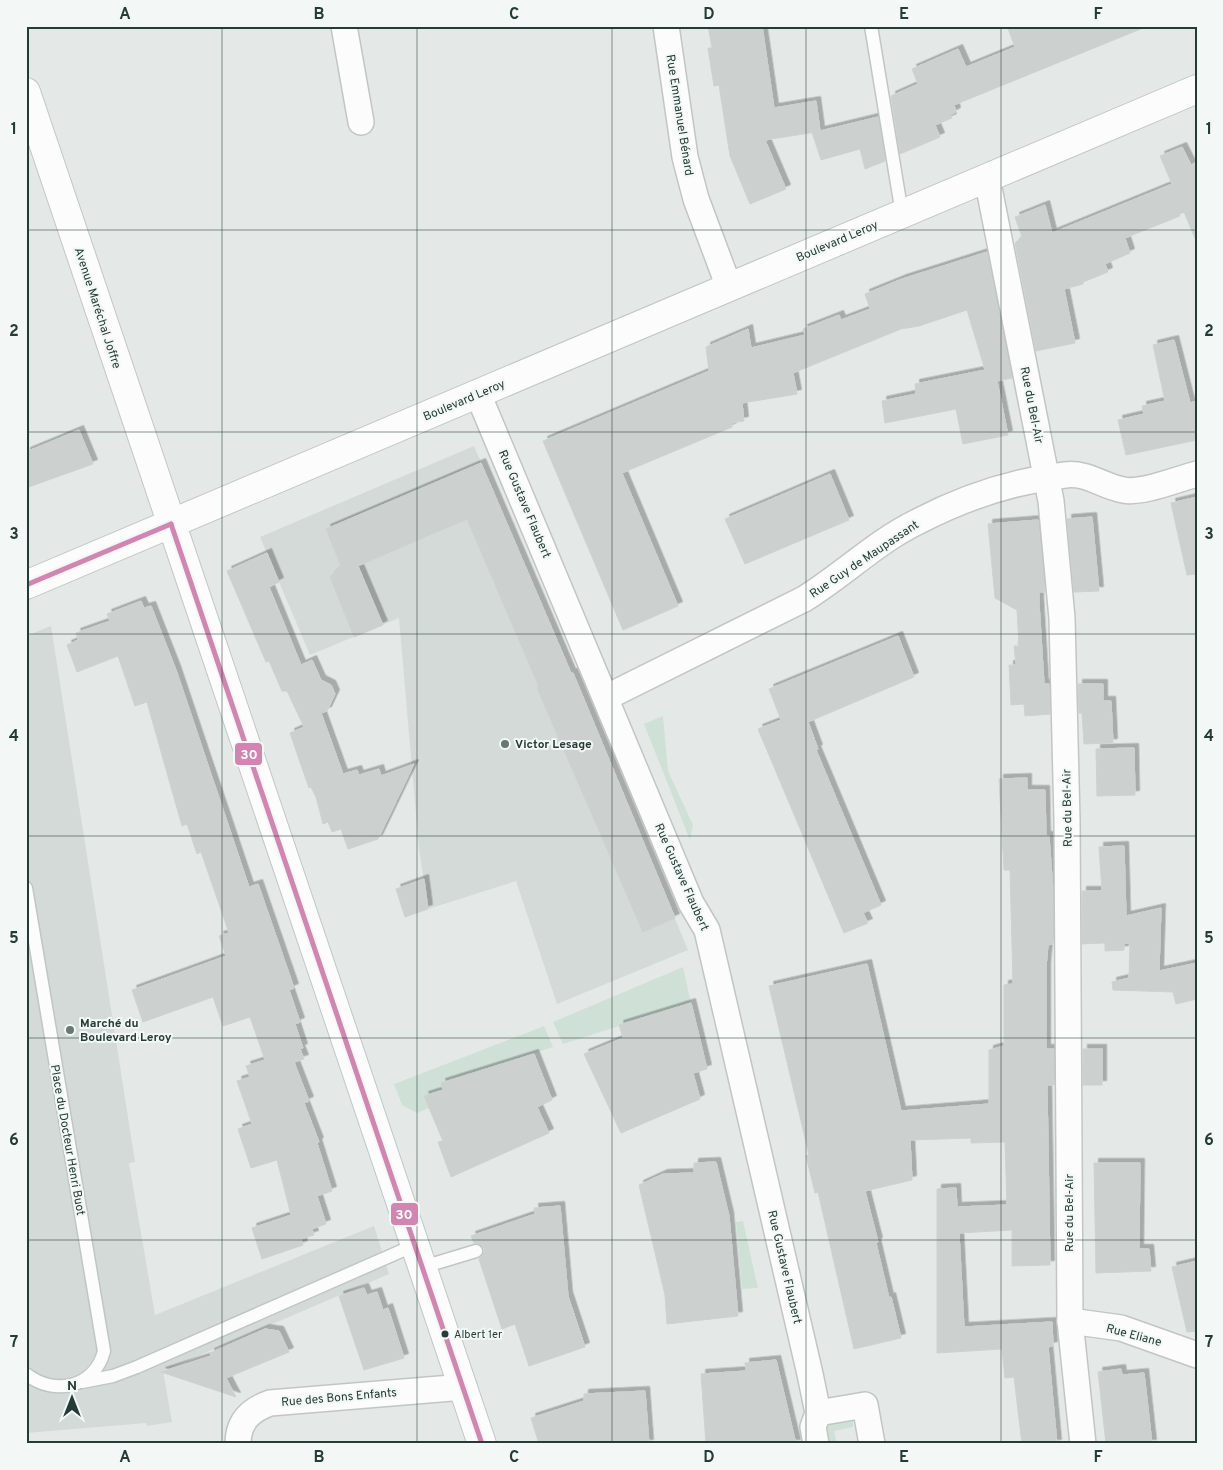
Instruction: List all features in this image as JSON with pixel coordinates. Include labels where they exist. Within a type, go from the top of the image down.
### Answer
[{"type":"street","points":[[344,26],[361,122]]},
{"type":"street","name":"Rue Emmanuel Bénard","points":[[666,26],[685,157],[696,199],[729,287]]},
{"type":"street","name":"Boulevard Leroy","points":[[26,585],[1197,89]]},
{"type":"street","name":"Avenue Maréchal Joffre","points":[[26,92],[170,524],[482,1444]]},
{"type":"street","name":"Rue du Bel-Air","points":[[987,178],[1047,477],[1059,589],[1068,820],[1070,1321],[1082,1444]]},
{"type":"street","name":"Rue Gustave Flaubert","points":[[478,394],[607,697],[691,903],[706,930],[818,1413],[813,1427],[816,1444]]},
{"type":"street","name":"Rue Guy de Maupassant","points":[[607,697],[804,599],[917,522],[1010,484],[1047,477],[1081,475],[1123,490],[1137,490],[1197,474]]},
{"type":"street","name":"Rue Eliane","points":[[1070,1321],[1121,1328],[1197,1355]]},
{"type":"street","name":"Rue des Bons Enfants","points":[[238,1444],[240,1427],[246,1417],[257,1408],[270,1403],[464,1387]]},
{"type":"street","points":[[818,1413],[865,1405],[872,1444]]},
{"type":"lane","points":[[871,26],[902,214]]},
{"type":"lane","name":"Place du Docteur Henri Buot","points":[[26,888],[104,1351],[101,1363],[80,1383]]},
{"type":"lane","points":[[26,1374],[41,1382],[72,1387],[80,1383],[112,1376],[419,1256],[476,1250]]},
{"type":"shaded area","name":"Victor Lesage","points":[[474,446],[571,673],[573,673],[688,950],[557,1004],[516,881],[428,909],[419,849],[399,618],[310,655],[260,537]]},
{"type":"shaded area","name":"Marché du Boulevard Leroy","points":[[51,626],[135,1162],[129,1163],[155,1315],[374,1226],[389,1274],[163,1371],[172,1422],[147,1426],[146,1423],[26,1433],[26,636]]},
{"type":"green space","points":[[663,716],[668,771],[693,825],[690,840],[644,724]]},
{"type":"green space","points":[[683,967],[691,1003],[563,1044],[553,1022]]},
{"type":"green space","points":[[544,1026],[553,1047],[441,1083],[443,1090],[424,1096],[429,1108],[417,1113],[402,1105],[394,1084]]},
{"type":"green space","points":[[743,1221],[758,1288],[742,1289],[736,1222]]},
{"type":"green space","points":[[853,1418],[853,1427],[834,1431],[837,1444],[823,1444],[820,1422]]},
{"type":"building","points":[[708,26],[762,26],[774,108],[816,101],[820,131],[878,117],[885,161],[865,169],[860,149],[821,160],[812,133],[765,140],[786,189],[750,204],[730,156],[719,85],[714,86],[708,48],[712,48]]},
{"type":"building","points":[[1007,26],[1148,26],[954,105],[956,112],[950,115],[952,118],[935,125],[940,137],[900,154],[891,96],[918,84],[912,69],[958,49],[966,67],[1015,47]]},
{"type":"building","points":[[1182,147],[1191,165],[1197,162],[1197,243],[1184,212],[1179,214],[1180,216],[1125,238],[1130,253],[1105,264],[1108,272],[1083,282],[1083,284],[1064,289],[1075,343],[1036,351],[1015,243],[1022,237],[1015,217],[1045,205],[1052,233],[1172,184],[1160,156]]},
{"type":"building","points":[[987,252],[1012,378],[997,381],[1008,435],[963,444],[956,409],[885,423],[882,401],[916,394],[915,384],[985,370],[967,310],[919,326],[901,329],[793,373],[797,394],[742,403],[744,421],[731,423],[732,427],[622,473],[678,606],[623,630],[543,441],[709,371],[706,347],[748,329],[751,348],[805,335],[803,329],[839,315],[841,320],[870,309],[865,294],[902,279]]},
{"type":"building","points":[[1174,340],[1190,403],[1197,401],[1197,440],[1126,455],[1118,420],[1144,414],[1142,406],[1165,401],[1153,345]]},
{"type":"building","points":[[79,430],[93,464],[26,488],[26,452]]},
{"type":"building","points":[[481,463],[571,673],[573,673],[675,918],[643,932],[537,688],[539,687],[467,519],[358,566],[383,625],[354,637],[330,577],[341,566],[326,529]]},
{"type":"building","points":[[830,474],[849,520],[745,564],[725,519]]},
{"type":"building","points":[[1197,497],[1197,574],[1187,575],[1171,503]]},
{"type":"building","points":[[1092,517],[1099,591],[1074,592],[1067,519]]},
{"type":"building","points":[[1038,520],[1045,592],[1039,592],[1044,684],[1049,684],[1050,714],[1025,716],[1024,704],[1011,705],[1009,665],[1016,665],[1014,646],[1019,646],[1017,610],[995,598],[988,524]]},
{"type":"building","points":[[267,553],[279,582],[269,587],[301,665],[312,660],[321,680],[331,685],[335,694],[327,711],[321,713],[343,774],[357,770],[359,775],[379,769],[381,776],[414,764],[378,839],[348,849],[341,829],[332,832],[328,822],[323,824],[316,797],[311,787],[309,788],[290,733],[304,727],[287,691],[282,691],[269,661],[266,662],[227,571]]},
{"type":"building","points":[[141,601],[144,608],[151,606],[176,670],[249,887],[258,884],[294,988],[289,990],[300,1022],[295,1024],[303,1048],[300,1049],[304,1059],[294,1062],[309,1101],[304,1103],[319,1142],[317,1143],[332,1191],[317,1196],[326,1224],[312,1229],[314,1235],[301,1239],[303,1245],[262,1259],[252,1228],[291,1215],[277,1160],[251,1168],[238,1129],[252,1124],[237,1081],[250,1077],[246,1066],[265,1060],[250,1017],[223,1026],[213,997],[143,1022],[132,990],[226,956],[219,936],[229,933],[201,852],[197,854],[187,824],[182,826],[147,702],[135,706],[118,656],[77,672],[67,645],[78,640],[76,633],[110,621],[107,614]]},
{"type":"building","points":[[898,636],[914,677],[808,722],[818,749],[816,750],[881,905],[863,913],[868,923],[844,933],[758,729],[781,720],[769,689]]},
{"type":"building","points":[[1078,684],[1103,684],[1103,701],[1111,701],[1113,743],[1084,744],[1082,713],[1079,713]]},
{"type":"building","points":[[1134,748],[1135,795],[1097,796],[1096,749]]},
{"type":"building","points":[[1027,778],[1027,790],[1045,790],[1046,836],[1049,836],[1053,892],[1053,944],[1048,945],[1046,967],[1046,1049],[1054,1049],[1054,1085],[1047,1085],[1050,1265],[1012,1266],[1012,1230],[959,1233],[964,1327],[1052,1322],[1053,1346],[1048,1347],[1057,1444],[1022,1444],[1014,1377],[1005,1378],[1002,1349],[937,1353],[937,1189],[956,1188],[957,1207],[1007,1205],[1005,1142],[971,1143],[971,1138],[910,1140],[912,1180],[865,1191],[878,1242],[876,1243],[889,1298],[891,1297],[901,1338],[854,1349],[818,1192],[815,1193],[806,1156],[809,1155],[769,986],[867,964],[901,1111],[989,1104],[989,1050],[1004,1046],[1004,985],[1013,984],[1010,870],[1004,870],[999,779]]},
{"type":"building","points":[[1124,846],[1126,916],[1161,908],[1159,971],[1197,963],[1197,999],[1176,1004],[1173,992],[1113,990],[1112,982],[1129,978],[1130,943],[1124,943],[1124,950],[1105,951],[1105,943],[1082,944],[1082,891],[1102,891],[1099,847]]},
{"type":"building","points":[[424,879],[428,909],[405,917],[396,889]]},
{"type":"building","points":[[691,1003],[707,1069],[693,1073],[700,1099],[621,1133],[584,1054],[623,1038],[619,1025]]},
{"type":"building","points":[[1083,1049],[1102,1049],[1102,1085],[1083,1085]]},
{"type":"building","points":[[534,1054],[552,1100],[537,1107],[549,1133],[451,1177],[438,1142],[443,1141],[424,1096],[443,1090],[441,1083]]},
{"type":"building","points":[[716,1162],[729,1216],[738,1316],[667,1324],[665,1295],[639,1185],[663,1174],[694,1173],[694,1163]]},
{"type":"building","points":[[1094,1163],[1140,1163],[1139,1249],[1149,1249],[1151,1271],[1096,1273]]},
{"type":"building","points":[[560,1206],[568,1296],[585,1347],[529,1366],[515,1324],[502,1329],[479,1259],[484,1253],[484,1248],[478,1243],[474,1243],[471,1236],[535,1214],[534,1208]]},
{"type":"building","points":[[1197,1261],[1197,1331],[1187,1332],[1172,1267]]},
{"type":"building","points":[[364,1288],[367,1295],[377,1292],[383,1310],[388,1308],[404,1358],[364,1370],[339,1296]]},
{"type":"building","points":[[265,1329],[279,1331],[289,1352],[226,1378],[236,1397],[161,1372],[211,1356],[210,1353]]},
{"type":"building","points":[[776,1360],[796,1444],[706,1444],[701,1374],[746,1371],[745,1363]]},
{"type":"building","points":[[1121,1369],[1122,1375],[1144,1373],[1152,1444],[1106,1444],[1098,1372]]},
{"type":"building","points":[[645,1391],[649,1444],[539,1444],[531,1418],[584,1401],[584,1394]]},
{"type":"transit line","name":"30","points":[[171,524],[482,1444]]},
{"type":"transit line","name":"30","points":[[26,585],[171,524]]},
{"type":"place","name":"Victor Lesage","points":[[505,744]]},
{"type":"place","name":"Marché du Boulevard Leroy","points":[[70,1030]]},
{"type":"place","name":"Albert 1er","points":[[445,1334]]}]
